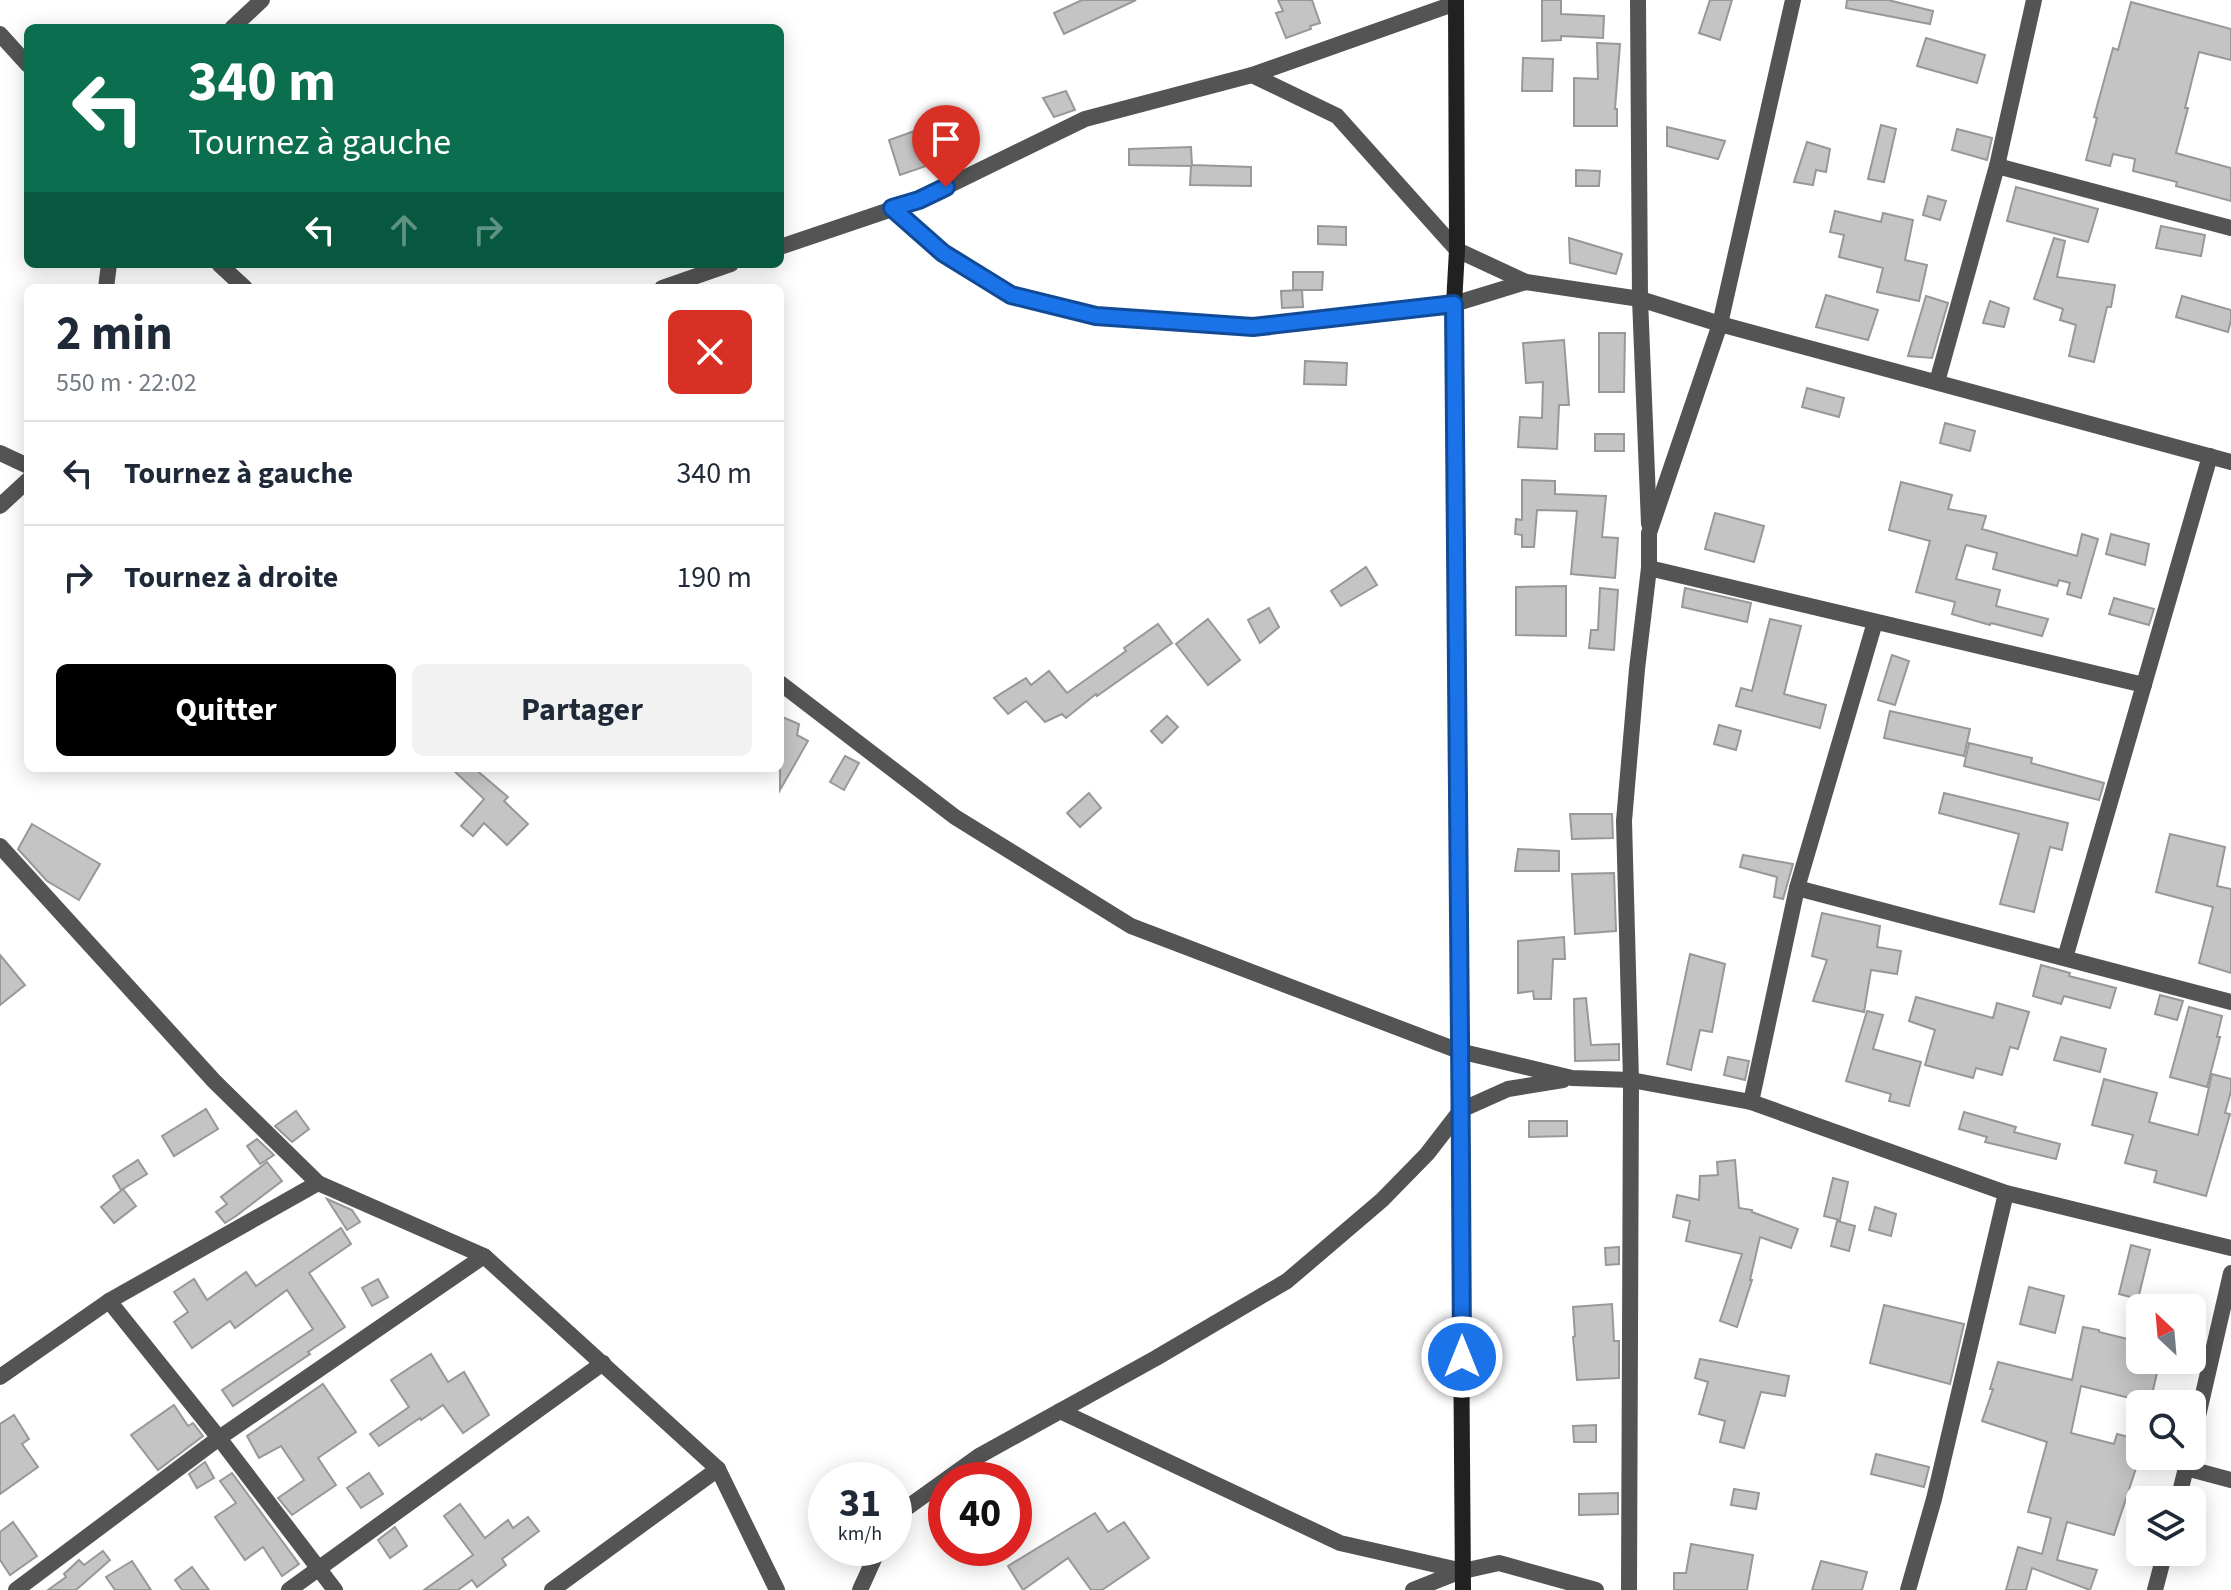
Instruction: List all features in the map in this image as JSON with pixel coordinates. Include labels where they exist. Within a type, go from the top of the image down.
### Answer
[{"type":"street","points":[[236,24],[262,0]]},
{"type":"street","points":[[1629,1590],[1631,1080],[1624,821],[1649,568],[1640,299],[1638,0]]},
{"type":"street","points":[[1649,533],[1720,324],[1793,0]]},
{"type":"street","points":[[1937,382],[1997,166],[2034,0]]},
{"type":"street","points":[[784,246],[919,200],[1085,119],[1252,75],[1456,1],[1457,250],[1454,304],[1463,1590]]},
{"type":"street","points":[[0,34],[24,61]]},
{"type":"street","points":[[1252,75],[1337,116],[1457,250],[1526,282],[1640,299],[1720,324],[2231,462]]},
{"type":"street","points":[[1997,166],[2231,228]]},
{"type":"street","points":[[892,208],[943,253],[1011,295],[1096,316],[1253,327],[1454,304],[1526,282]]},
{"type":"street","points":[[223,268],[241,284]]},
{"type":"street","points":[[674,284],[720,268]]},
{"type":"street","points":[[0,453],[24,464]]},
{"type":"street","points":[[2065,958],[2210,456]]},
{"type":"street","points":[[0,506],[24,484]]},
{"type":"street","points":[[1649,568],[2144,685]]},
{"type":"street","points":[[1751,1102],[1797,888],[1875,622]]},
{"type":"street","points":[[784,686],[955,817],[1131,926],[1459,1051],[1572,1078],[1631,1080],[1751,1102],[2006,1193],[2231,1248]]},
{"type":"street","points":[[0,846],[214,1081],[318,1183],[484,1256],[718,1469],[777,1590]]},
{"type":"street","points":[[1797,888],[2231,1002]]},
{"type":"street","points":[[912,1504],[979,1456],[1287,1281],[1382,1200],[1427,1154],[1461,1110],[1508,1089],[1572,1078]]},
{"type":"street","points":[[0,1377],[109,1301],[318,1183]]},
{"type":"street","points":[[1908,1590],[1934,1499],[2006,1193]]},
{"type":"street","points":[[16,1590],[219,1438],[484,1256]]},
{"type":"street","points":[[2204,1390],[2231,1273]]},
{"type":"street","points":[[109,1301],[335,1590]]},
{"type":"street","points":[[289,1590],[603,1363]]},
{"type":"street","points":[[1060,1411],[1340,1543],[1463,1571]]},
{"type":"street","points":[[552,1590],[718,1469]]},
{"type":"street","points":[[2206,1470],[2231,1480]]},
{"type":"street","points":[[1413,1590],[1463,1571],[1499,1563],[1596,1590]]},
{"type":"street","points":[[860,1590],[871,1566]]},
{"type":"street","points":[[2155,1590],[2161,1566]]},
{"type":"building","points":[[1082,0],[1136,0],[1064,34],[1054,13]]},
{"type":"building","points":[[1278,0],[1312,0],[1320,23],[1286,38],[1276,13],[1283,11]]},
{"type":"building","points":[[1542,0],[1561,0],[1561,14],[1604,16],[1603,38],[1561,36],[1561,40],[1542,41]]},
{"type":"building","points":[[1710,0],[1732,0],[1720,40],[1699,33]]},
{"type":"building","points":[[1847,0],[1888,0],[1933,11],[1930,24],[1846,8]]},
{"type":"building","points":[[2131,2],[2231,29],[2231,60],[2199,52],[2176,153],[2231,168],[2231,201],[2133,171],[2135,159],[2113,154],[2110,166],[2086,160],[2113,48],[2118,50]]},
{"type":"building","points":[[1926,38],[1985,55],[1977,83],[1917,66]]},
{"type":"building","points":[[1597,43],[1620,44],[1615,109],[1617,126],[1574,126],[1574,78],[1598,79]]},
{"type":"building","points":[[1523,58],[1553,59],[1552,91],[1522,91]]},
{"type":"building","points":[[1066,91],[1075,110],[1054,117],[1043,98]]},
{"type":"building","points":[[1881,125],[1896,129],[1884,182],[1868,179]]},
{"type":"building","points":[[1667,127],[1725,141],[1718,159],[1667,146]]},
{"type":"building","points":[[920,129],[932,164],[900,175],[889,140]]},
{"type":"building","points":[[1957,129],[1992,138],[1987,160],[1952,150]]},
{"type":"building","points":[[1807,142],[1830,149],[1826,172],[1816,170],[1813,185],[1794,182]]},
{"type":"building","points":[[1191,147],[1192,165],[1251,167],[1251,186],[1190,185],[1191,166],[1129,165],[1129,149]]},
{"type":"building","points":[[1576,170],[1600,171],[1599,186],[1576,186]]},
{"type":"building","points":[[2016,187],[2098,209],[2088,242],[2007,221]]},
{"type":"building","points":[[1928,196],[1946,201],[1940,220],[1923,215]]},
{"type":"building","points":[[1835,211],[1881,222],[1883,213],[1913,220],[1905,260],[1927,265],[1919,301],[1877,292],[1883,268],[1839,257],[1844,235],[1830,232]]},
{"type":"building","points":[[1318,226],[1346,227],[1346,245],[1318,244]]},
{"type":"building","points":[[2161,226],[2205,235],[2201,256],[2156,248]]},
{"type":"building","points":[[1569,238],[1622,254],[1616,274],[1570,263]]},
{"type":"building","points":[[2054,238],[2065,241],[2057,277],[2115,285],[2094,362],[2069,356],[2076,325],[2060,320],[2063,309],[2034,299]]},
{"type":"building","points":[[1293,272],[1323,272],[1322,290],[1293,290]]},
{"type":"building","points":[[1302,290],[1303,307],[1282,308],[1281,291]]},
{"type":"building","points":[[1826,295],[1878,310],[1868,340],[1816,327]]},
{"type":"building","points":[[1926,296],[1948,303],[1932,358],[1908,356]]},
{"type":"building","points":[[2182,296],[2231,310],[2228,332],[2176,317]]},
{"type":"building","points":[[1990,301],[2009,308],[2004,327],[1983,323]]},
{"type":"building","points":[[1599,333],[1625,333],[1624,392],[1599,392]]},
{"type":"building","points":[[1564,340],[1569,405],[1559,405],[1557,449],[1518,447],[1520,417],[1542,418],[1543,382],[1526,383],[1523,343]]},
{"type":"building","points":[[1305,361],[1347,363],[1346,385],[1304,384]]},
{"type":"building","points":[[1807,388],[1844,398],[1839,417],[1802,407]]},
{"type":"building","points":[[1945,423],[1975,431],[1970,451],[1940,443]]},
{"type":"building","points":[[1595,434],[1624,434],[1624,451],[1595,451]]},
{"type":"building","points":[[1522,480],[1555,481],[1555,494],[1606,496],[1602,537],[1618,538],[1615,578],[1571,574],[1577,511],[1537,510],[1534,547],[1522,547],[1522,535],[1515,534],[1516,519],[1522,520]]},
{"type":"building","points":[[1901,482],[1952,495],[1948,509],[1986,516],[1982,529],[2077,556],[2082,534],[2098,539],[2081,598],[2067,594],[2070,583],[2059,580],[2057,586],[1993,569],[1997,553],[1966,545],[1956,579],[2000,590],[1996,606],[2048,619],[2042,636],[1952,614],[1955,602],[1916,592],[1930,541],[1889,530]]},
{"type":"building","points":[[1715,513],[1764,526],[1754,562],[1705,549]]},
{"type":"building","points":[[2111,534],[2149,544],[2145,565],[2106,554]]},
{"type":"building","points":[[1366,567],[1377,585],[1341,606],[1331,591]]},
{"type":"building","points":[[1566,586],[1566,636],[1516,635],[1516,587]]},
{"type":"building","points":[[1600,588],[1618,590],[1614,650],[1589,648],[1591,630],[1598,630]]},
{"type":"building","points":[[1685,588],[1751,603],[1747,622],[1682,607]]},
{"type":"building","points":[[2114,598],[2154,609],[2149,625],[2109,614]]},
{"type":"building","points":[[1269,608],[1279,627],[1260,643],[1248,620]]},
{"type":"building","points":[[1208,619],[1240,660],[1208,685],[1176,644]]},
{"type":"building","points":[[1770,619],[1801,626],[1784,694],[1826,705],[1820,728],[1736,706],[1741,688],[1752,691]]},
{"type":"building","points":[[1158,624],[1172,643],[1066,718],[1062,714],[1045,722],[1026,701],[1008,714],[994,698],[1026,678],[1031,685],[1049,671],[1067,693]]},
{"type":"building","points":[[1892,655],[1909,661],[1895,705],[1878,700]]},
{"type":"building","points":[[1890,711],[1970,729],[1964,756],[1884,738]]},
{"type":"building","points":[[1167,716],[1178,727],[1162,743],[1151,731]]},
{"type":"building","points":[[784,718],[799,724],[797,735],[808,741],[780,790],[780,772],[784,772]]},
{"type":"building","points":[[1719,725],[1741,731],[1736,750],[1714,744]]},
{"type":"building","points":[[1969,743],[2032,758],[2031,763],[2104,783],[2099,800],[1964,766]]},
{"type":"building","points":[[845,756],[859,763],[844,790],[830,782]]},
{"type":"building","points":[[455,772],[479,772],[508,797],[504,801],[528,824],[507,845],[484,823],[473,836],[461,826],[484,799]]},
{"type":"building","points":[[1089,793],[1101,808],[1080,827],[1067,813]]},
{"type":"building","points":[[1944,793],[2068,823],[2062,850],[2050,847],[2034,912],[2000,904],[2019,834],[1939,813]]},
{"type":"building","points":[[1570,814],[1612,814],[1613,838],[1572,839]]},
{"type":"building","points":[[32,824],[100,864],[79,900],[47,881],[18,849]]},
{"type":"building","points":[[2170,834],[2225,847],[2217,886],[2231,889],[2231,973],[2199,963],[2213,907],[2156,892]]},
{"type":"building","points":[[1518,849],[1559,851],[1559,871],[1515,871]]},
{"type":"building","points":[[1743,855],[1793,864],[1783,899],[1774,897],[1777,877],[1740,867]]},
{"type":"building","points":[[1614,873],[1616,931],[1575,934],[1572,874]]},
{"type":"building","points":[[1822,913],[1880,926],[1877,947],[1901,951],[1897,974],[1871,970],[1864,1012],[1813,1001],[1827,960],[1812,956]]},
{"type":"building","points":[[1564,937],[1565,959],[1553,959],[1551,999],[1534,999],[1533,991],[1518,993],[1518,941]]},
{"type":"building","points":[[1690,954],[1725,964],[1712,1032],[1700,1030],[1691,1070],[1667,1064]]},
{"type":"building","points":[[0,955],[25,985],[0,1005]]},
{"type":"building","points":[[2041,965],[2116,988],[2110,1008],[2064,996],[2061,1004],[2033,996]]},
{"type":"building","points":[[2160,995],[2183,1001],[2177,1020],[2155,1014]]},
{"type":"building","points":[[1916,997],[1993,1018],[1997,1003],[2029,1012],[2018,1049],[2010,1047],[2002,1075],[1976,1068],[1973,1078],[1925,1065],[1935,1030],[1909,1021]]},
{"type":"building","points":[[1586,998],[1591,1045],[1619,1044],[1619,1060],[1575,1061],[1574,999]]},
{"type":"building","points":[[2189,1007],[2222,1016],[2207,1087],[2170,1077]]},
{"type":"building","points":[[1867,1011],[1883,1015],[1873,1049],[1921,1062],[1909,1106],[1889,1101],[1891,1094],[1846,1081]]},
{"type":"building","points":[[2061,1037],[2106,1049],[2100,1072],[2054,1060]]},
{"type":"building","points":[[1728,1057],[1749,1061],[1745,1080],[1724,1075]]},
{"type":"building","points":[[2212,1074],[2231,1079],[2225,1113],[2230,1114],[2206,1196],[2154,1182],[2157,1171],[2125,1163],[2133,1135],[2092,1125],[2104,1079],[2157,1093],[2149,1122],[2198,1135]]},
{"type":"building","points":[[206,1109],[218,1129],[174,1156],[162,1136]]},
{"type":"building","points":[[296,1111],[309,1129],[292,1142],[275,1126]]},
{"type":"building","points":[[1964,1112],[2016,1127],[2014,1132],[2060,1144],[2056,1159],[1985,1142],[1987,1137],[1959,1129]]},
{"type":"building","points":[[1529,1121],[1567,1121],[1567,1136],[1529,1137]]},
{"type":"building","points":[[257,1139],[274,1155],[260,1164],[247,1146]]},
{"type":"building","points":[[138,1160],[147,1174],[121,1190],[113,1176]]},
{"type":"building","points":[[1735,1160],[1739,1208],[1752,1210],[1798,1229],[1791,1248],[1760,1237],[1752,1280],[1737,1327],[1720,1321],[1742,1254],[1686,1241],[1690,1221],[1673,1217],[1677,1195],[1699,1200],[1700,1176],[1718,1175],[1717,1162]]},
{"type":"building","points":[[267,1162],[282,1181],[225,1223],[216,1212],[227,1204],[221,1197]]},
{"type":"building","points":[[1833,1178],[1848,1182],[1840,1220],[1824,1216]]},
{"type":"building","points":[[123,1189],[136,1206],[114,1223],[101,1207]]},
{"type":"building","points":[[327,1199],[352,1210],[360,1222],[347,1230]]},
{"type":"building","points":[[1875,1207],[1896,1214],[1891,1236],[1869,1230]]},
{"type":"building","points":[[1837,1221],[1855,1226],[1849,1251],[1831,1246]]},
{"type":"building","points":[[341,1228],[351,1244],[309,1273],[345,1327],[233,1406],[222,1390],[313,1329],[287,1290],[235,1328],[230,1321],[192,1348],[174,1322],[188,1312],[174,1292],[194,1279],[207,1300],[246,1272],[256,1286]]},
{"type":"building","points":[[2131,1245],[2150,1250],[2139,1294],[2119,1294]]},
{"type":"building","points":[[1619,1247],[1619,1264],[1606,1265],[1605,1248]]},
{"type":"building","points":[[378,1279],[388,1297],[372,1306],[362,1288]]},
{"type":"building","points":[[2029,1287],[2064,1296],[2055,1333],[2020,1324]]},
{"type":"building","points":[[1612,1304],[1614,1341],[1619,1341],[1619,1378],[1577,1380],[1573,1307]]},
{"type":"building","points":[[1884,1305],[1964,1324],[1950,1384],[1870,1363]]},
{"type":"building","points":[[2083,1327],[2126,1339],[2126,1374],[2157,1374],[2153,1390],[2126,1390],[2126,1397],[2081,1386],[2071,1433],[2114,1444],[2117,1434],[2126,1436],[2126,1470],[2135,1470],[2130,1486],[2126,1486],[2126,1499],[2114,1535],[2067,1522],[2057,1560],[2097,1570],[2090,1590],[2032,1568],[2026,1590],[2006,1590],[2018,1547],[2042,1554],[2051,1518],[2028,1512],[2047,1442],[1982,1421],[1998,1362],[2072,1380]]},
{"type":"building","points":[[431,1354],[448,1382],[464,1372],[489,1415],[463,1433],[443,1405],[379,1446],[370,1434],[409,1407],[391,1380]]},
{"type":"building","points":[[1700,1359],[1789,1376],[1785,1396],[1761,1392],[1744,1448],[1720,1442],[1725,1421],[1699,1414],[1708,1382],[1695,1378]]},
{"type":"building","points":[[323,1384],[356,1432],[318,1458],[336,1485],[292,1515],[278,1498],[304,1480],[281,1446],[259,1458],[247,1436]]},
{"type":"building","points":[[174,1405],[188,1426],[193,1423],[203,1436],[158,1470],[131,1435]]},
{"type":"building","points":[[14,1415],[29,1439],[22,1444],[38,1467],[0,1494],[0,1424]]},
{"type":"building","points":[[1596,1425],[1596,1442],[1574,1442],[1573,1426]]},
{"type":"building","points":[[1876,1454],[1929,1467],[1924,1487],[1871,1474]]},
{"type":"building","points":[[205,1462],[214,1478],[197,1488],[189,1474]]},
{"type":"building","points":[[232,1473],[299,1564],[282,1576],[263,1547],[245,1560],[215,1517],[236,1503],[220,1481]]},
{"type":"building","points":[[369,1473],[383,1494],[361,1508],[347,1488]]},
{"type":"building","points":[[1734,1489],[1759,1493],[1756,1509],[1731,1505]]},
{"type":"building","points":[[1618,1493],[1618,1514],[1579,1515],[1579,1494]]},
{"type":"building","points":[[460,1504],[485,1538],[508,1520],[513,1528],[528,1517],[539,1531],[502,1559],[506,1565],[477,1587],[472,1580],[458,1590],[424,1590],[473,1555],[444,1516]]},
{"type":"building","points":[[1095,1513],[1108,1532],[1124,1522],[1149,1558],[1102,1590],[1091,1590],[1068,1558],[1023,1590],[1008,1566],[1032,1566],[1032,1551]]},
{"type":"building","points":[[13,1522],[37,1556],[10,1575],[0,1560],[0,1532]]},
{"type":"building","points":[[395,1527],[407,1546],[390,1558],[378,1540]]},
{"type":"building","points":[[1691,1544],[1753,1555],[1747,1590],[1674,1590],[1674,1573],[1686,1573]]},
{"type":"building","points":[[103,1551],[110,1560],[76,1590],[48,1590],[66,1577],[64,1574],[79,1560],[84,1565]]},
{"type":"building","points":[[132,1561],[151,1590],[115,1590],[106,1577]]},
{"type":"building","points":[[1821,1561],[1867,1572],[1862,1590],[1812,1590]]},
{"type":"building","points":[[192,1567],[209,1590],[182,1590],[175,1580]]},
{"type":"route","points":[[946,187],[892,208],[943,253],[1011,295],[1096,316],[1253,327],[1454,304],[1462,1357]]}]
